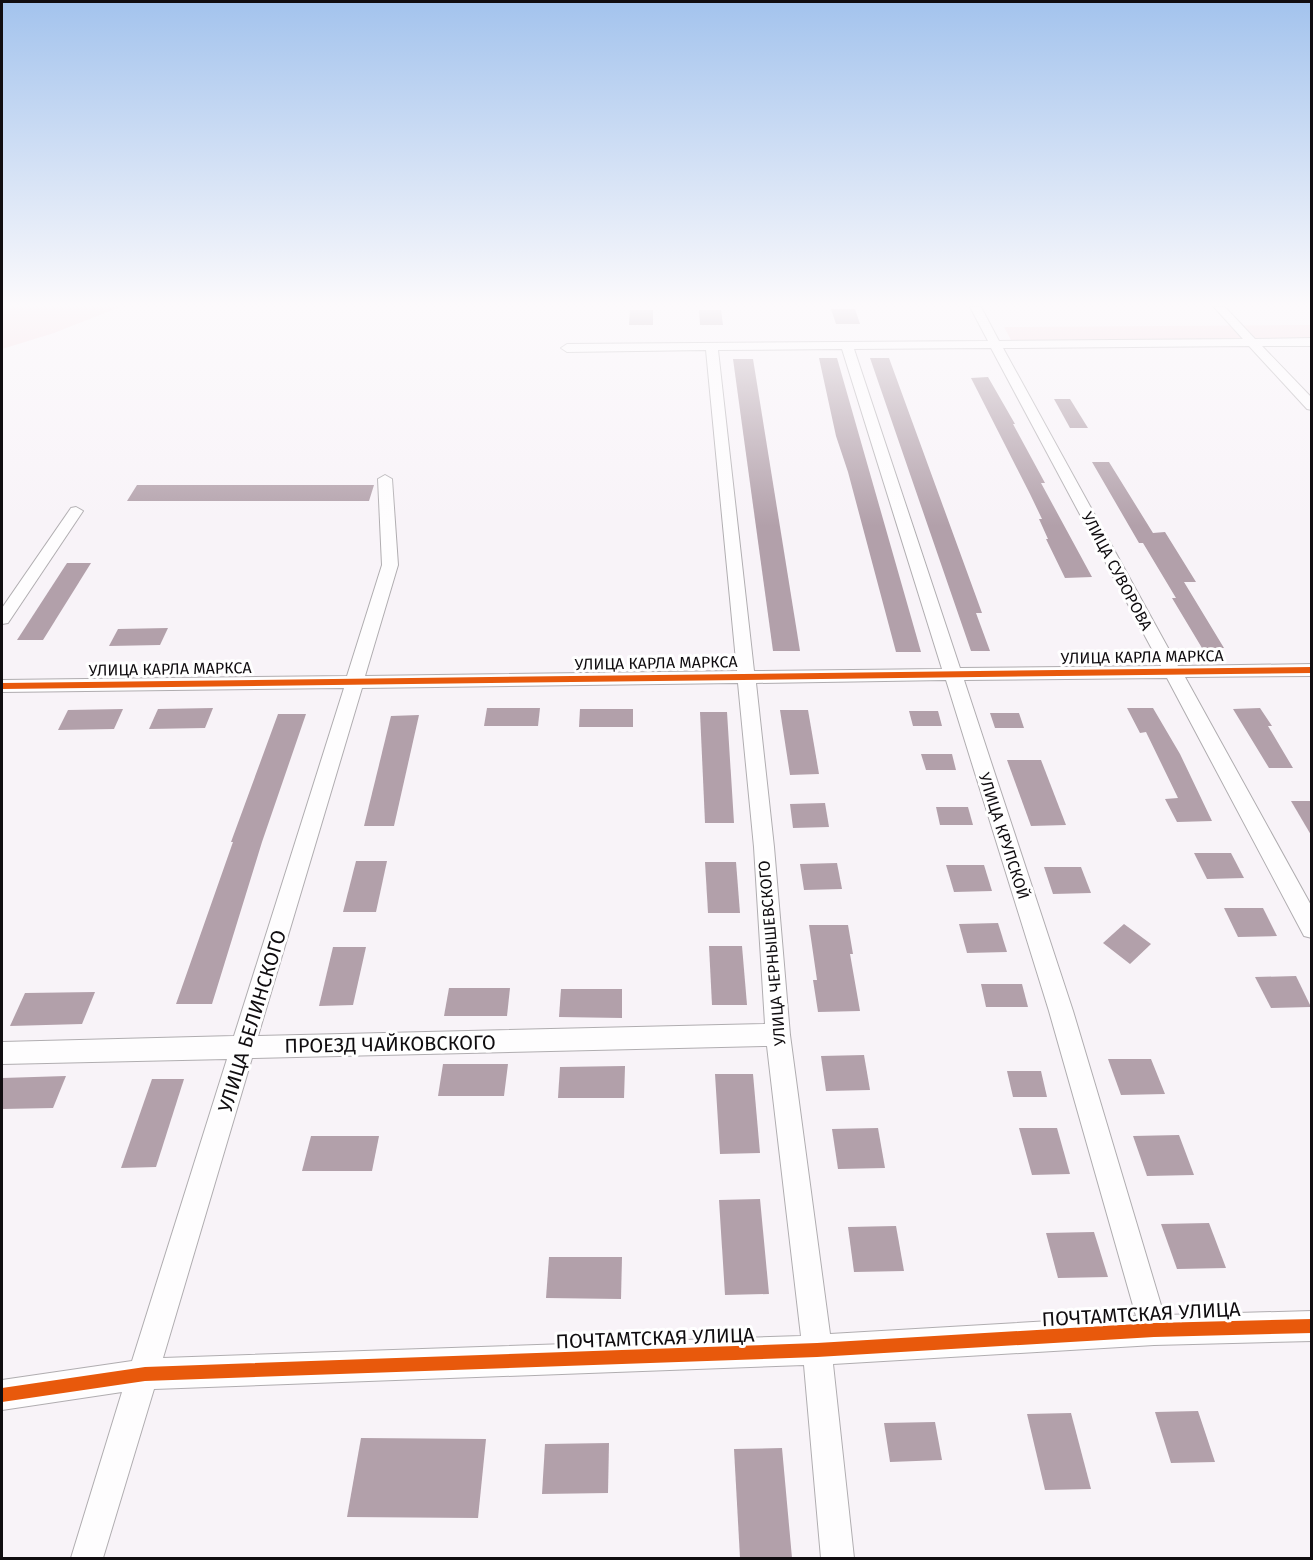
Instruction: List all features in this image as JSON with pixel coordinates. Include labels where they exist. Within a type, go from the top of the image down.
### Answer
[{"type":"street","name":"УЛИЦА ЧЕРНЫШЕВСКОГО","points":[[715,380],[747,677],[778,1035],[817,1350],[838,1558]]},
{"type":"street","name":"УЛИЦА КРУПСКОЙ","points":[[858,380],[1061,1011],[1154,1330]]},
{"type":"street","name":"УЛИЦА СУВОРОВА","points":[[1014,380],[1311,929]]},
{"type":"street","points":[[1286,380],[1311,406]]},
{"type":"street","name":"УЛИЦА БЕЛИНСКОГО","points":[[87,1558],[390,565],[385,479]]},
{"type":"street","points":[[2,619],[76,511]]},
{"type":"street","name":"УЛИЦА КАРЛА МАРКСА","points":[[2,686],[1311,670]]},
{"type":"street","name":"ПРОЕЗД ЧАЙКОВСКОГО","points":[[2,1053],[778,1035]]},
{"type":"street","name":"ПОЧТАМТСКАЯ УЛИЦА","points":[[2,1395],[145,1374],[817,1350],[1154,1330],[1311,1326]]},
{"type":"building","points":[[736,380],[756,380],[800,651],[773,651]]},
{"type":"building","points":[[824,380],[843,380],[921,652],[896,652],[848,472],[836,436]]},
{"type":"building","points":[[878,380],[897,380],[982,613],[976,613],[990,651],[971,651]]},
{"type":"building","points":[[972,380],[990,380],[1015,424],[1013,424],[1045,483],[1041,483],[1092,577],[1065,578],[1046,539],[1048,539],[1039,519],[1042,519]]},
{"type":"building","points":[[1054,399],[1070,399],[1088,428],[1070,428]]},
{"type":"building","points":[[1092,462],[1109,462],[1153,533],[1165,532],[1196,582],[1184,582],[1224,648],[1202,648],[1172,598],[1176,598],[1143,543],[1139,543]]},
{"type":"building","points":[[137,485],[374,485],[369,501],[127,501]]},
{"type":"building","points":[[67,563],[91,563],[43,640],[17,640]]},
{"type":"building","points":[[168,628],[160,645],[109,646],[118,629]]},
{"type":"building","points":[[213,708],[205,728],[149,729],[158,709]]},
{"type":"building","points":[[487,708],[540,708],[538,726],[484,726]]},
{"type":"building","points":[[1127,708],[1153,708],[1180,754],[1212,821],[1177,822],[1165,799],[1178,798],[1146,732],[1140,733]]},
{"type":"building","points":[[1260,708],[1272,726],[1268,726],[1293,768],[1269,768],[1233,709]]},
{"type":"building","points":[[123,709],[114,729],[58,730],[68,710]]},
{"type":"building","points":[[580,709],[633,709],[633,727],[579,727]]},
{"type":"building","points":[[780,710],[808,710],[819,774],[790,775]]},
{"type":"building","points":[[909,711],[938,711],[942,726],[913,726]]},
{"type":"building","points":[[700,712],[727,712],[734,823],[705,823]]},
{"type":"building","points":[[990,713],[1019,713],[1024,728],[995,728]]},
{"type":"building","points":[[278,714],[306,714],[262,842],[212,1004],[176,1004],[233,842],[231,842]]},
{"type":"building","points":[[419,715],[394,826],[364,826],[391,716]]},
{"type":"building","points":[[921,754],[952,754],[956,770],[926,770]]},
{"type":"building","points":[[1007,760],[1041,760],[1066,825],[1031,826]]},
{"type":"building","points":[[1291,801],[1311,801],[1311,835]]},
{"type":"building","points":[[825,803],[829,827],[793,828],[790,804]]},
{"type":"building","points":[[936,807],[968,807],[973,825],[940,825]]},
{"type":"building","points":[[1194,853],[1231,853],[1244,878],[1207,879]]},
{"type":"building","points":[[356,861],[387,861],[376,912],[343,912]]},
{"type":"building","points":[[705,862],[736,862],[740,913],[708,913]]},
{"type":"building","points":[[837,863],[842,889],[804,890],[800,864]]},
{"type":"building","points":[[946,865],[984,865],[992,891],[954,892]]},
{"type":"building","points":[[1044,867],[1081,867],[1091,893],[1053,894]]},
{"type":"building","points":[[1224,908],[1263,908],[1277,936],[1238,937]]},
{"type":"building","points":[[998,923],[1007,952],[967,953],[959,924]]},
{"type":"building","points":[[1124,924],[1151,944],[1130,964],[1103,943]]},
{"type":"building","points":[[809,925],[848,925],[853,954],[850,954],[860,1011],[818,1012],[813,980],[817,980]]},
{"type":"building","points":[[709,946],[742,946],[747,1005],[712,1005]]},
{"type":"building","points":[[333,947],[366,947],[353,1005],[319,1006]]},
{"type":"building","points":[[1296,976],[1311,1007],[1271,1008],[1255,977]]},
{"type":"building","points":[[981,984],[1022,984],[1028,1007],[986,1007]]},
{"type":"building","points":[[449,988],[510,988],[507,1016],[444,1016]]},
{"type":"building","points":[[561,989],[622,989],[622,1018],[559,1017]]},
{"type":"building","points":[[95,992],[82,1024],[10,1026],[25,993]]},
{"type":"building","points":[[864,1055],[870,1090],[826,1091],[821,1056]]},
{"type":"building","points":[[1108,1059],[1151,1059],[1165,1094],[1121,1095]]},
{"type":"building","points":[[443,1064],[508,1064],[504,1096],[438,1096]]},
{"type":"building","points":[[625,1066],[624,1098],[558,1098],[560,1067]]},
{"type":"building","points":[[1007,1071],[1041,1071],[1047,1097],[1013,1097]]},
{"type":"building","points":[[715,1074],[753,1074],[760,1153],[720,1154]]},
{"type":"building","points":[[66,1076],[53,1108],[2,1109],[2,1078]]},
{"type":"building","points":[[152,1079],[184,1079],[156,1167],[121,1168]]},
{"type":"building","points":[[878,1128],[885,1168],[838,1169],[832,1129]]},
{"type":"building","points":[[1019,1128],[1057,1128],[1070,1174],[1032,1175]]},
{"type":"building","points":[[1179,1135],[1194,1175],[1147,1176],[1133,1136]]},
{"type":"building","points":[[311,1136],[379,1136],[372,1171],[302,1171]]},
{"type":"building","points":[[760,1199],[769,1294],[725,1295],[719,1200]]},
{"type":"building","points":[[1209,1223],[1226,1268],[1177,1269],[1161,1224]]},
{"type":"building","points":[[896,1226],[904,1271],[854,1272],[848,1227]]},
{"type":"building","points":[[1094,1232],[1108,1277],[1058,1278],[1046,1233]]},
{"type":"building","points":[[549,1257],[622,1257],[621,1299],[546,1298]]},
{"type":"building","points":[[1198,1411],[1215,1462],[1171,1463],[1155,1412]]},
{"type":"building","points":[[1071,1413],[1091,1489],[1045,1490],[1027,1414]]},
{"type":"building","points":[[935,1422],[942,1460],[890,1462],[884,1423]]},
{"type":"building","points":[[361,1438],[486,1439],[478,1518],[347,1517]]},
{"type":"building","points":[[609,1443],[608,1493],[542,1494],[545,1444]]},
{"type":"building","points":[[782,1448],[792,1558],[740,1558],[734,1449]]},
{"type":"cycle path","points":[[2,686],[1312,670]]},
{"type":"cycle path","points":[[2,1395],[145,1374],[817,1350],[1154,1330],[1312,1326]]}]
